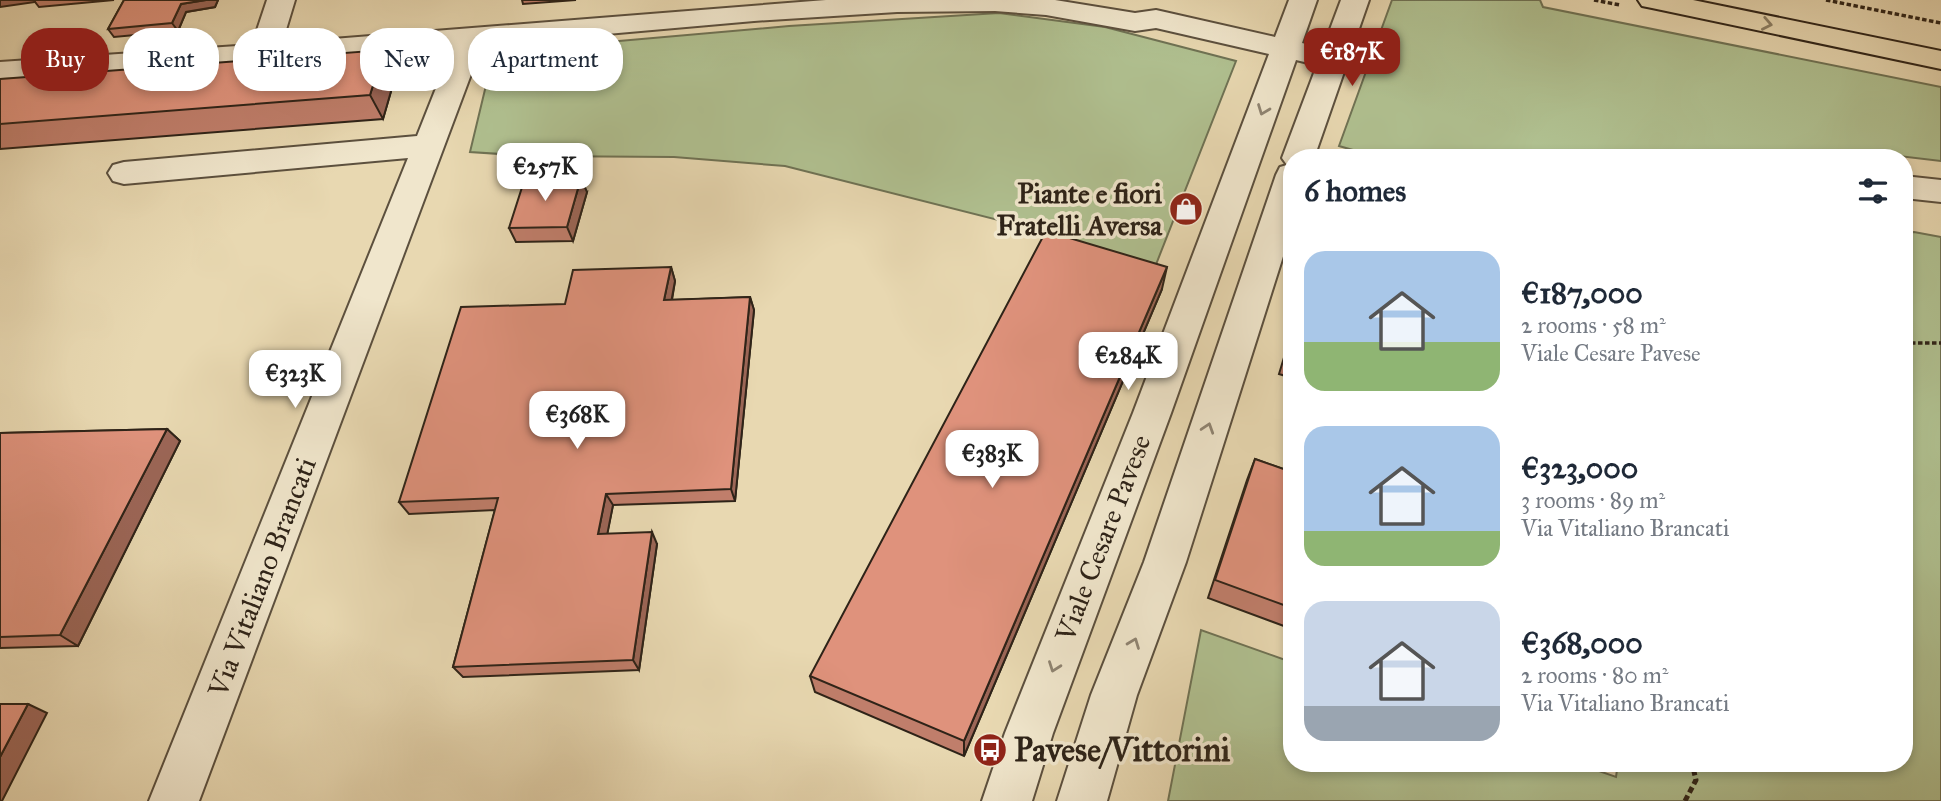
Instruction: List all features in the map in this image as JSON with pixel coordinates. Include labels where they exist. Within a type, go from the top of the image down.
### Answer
[{"type":"main road","points":[[1652,0],[1941,60]]},
{"type":"main road","points":[[1762,0],[1941,36]]},
{"type":"street","points":[[272,28],[281,0]]},
{"type":"street","name":"Viale Cesare Pavese","points":[[1007,801],[1029,733],[1152,413],[1303,0]]},
{"type":"street","points":[[1301,149],[1355,0]]},
{"type":"street","points":[[594,28],[775,12],[961,3],[1046,7],[1135,22],[1156,19],[1335,61]]},
{"type":"street","points":[[346,47],[468,39]]},
{"type":"street","name":"Via Vitaliano Brancati","points":[[174,801],[468,44]]},
{"type":"street","points":[[0,71],[233,55]]},
{"type":"street","points":[[124,173],[429,145]]},
{"type":"street","points":[[1247,151],[1283,160]]},
{"type":"street","points":[[1913,188],[1941,191]]},
{"type":"street","points":[[1083,801],[1114,695],[1165,562],[1283,202]]},
{"type":"path","points":[[1826,0],[1941,23]]},
{"type":"path","points":[[1913,343],[1941,343]]},
{"type":"path","points":[[1685,801],[1696,780],[1694,772]]},
{"type":"green space","points":[[1392,0],[1540,0],[1543,7],[1941,87],[1941,161],[1913,158],[1913,149],[1350,149],[1339,146]]},
{"type":"green space","points":[[999,13],[1105,27],[1236,61],[1155,267],[1022,226],[785,166],[674,157],[531,156],[470,152],[485,91],[623,91],[623,41],[789,26]]},
{"type":"green space","points":[[1913,232],[1941,237],[1941,801],[1168,801],[1201,630],[1283,659],[1283,772],[1602,772],[1616,777],[1617,772],[1913,772]]},
{"type":"building","points":[[124,0],[206,0],[181,4],[172,23],[109,28]]},
{"type":"building","points":[[360,52],[360,91],[371,91],[370,95],[0,124],[0,79],[21,77],[21,91],[109,91],[109,71],[123,70],[123,91],[219,91],[219,62],[233,61],[233,91],[346,91],[346,53]]},
{"type":"building","points":[[525,178],[581,178],[567,227],[509,228]]},
{"type":"building","points":[[1046,231],[1167,267],[964,741],[810,676]]},
{"type":"building","points":[[671,267],[664,300],[750,297],[731,489],[606,494],[598,534],[652,532],[633,660],[453,667],[498,498],[399,502],[461,307],[565,304],[573,270]]},
{"type":"building","points":[[167,429],[60,635],[0,637],[0,433]]},
{"type":"building","points":[[1255,459],[1283,469],[1283,605],[1215,580]]},
{"type":"building","points":[[0,704],[28,704],[0,757]]},
{"type":"place","name":"Piante e fiori Fratelli Aversa","points":[[1186,209]]},
{"type":"place","name":"Pavese/Vittorini","points":[[990,750]]}]
